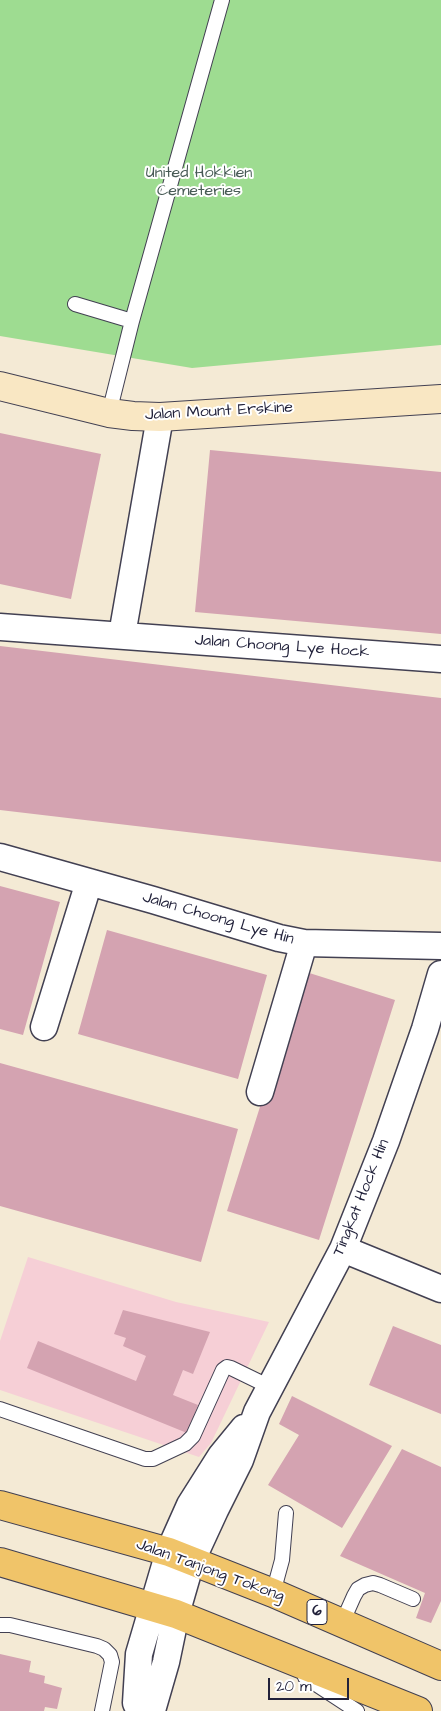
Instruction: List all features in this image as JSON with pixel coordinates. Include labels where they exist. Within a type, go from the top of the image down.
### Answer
[{"type":"main road","name":"Jalan Mount Erskine","points":[[0,386],[109,412],[133,416],[160,417],[441,399]]},
{"type":"main road","name":"Jalan Tanjong Tokong","points":[[0,1505],[180,1557],[273,1593],[441,1666]]},
{"type":"main road","points":[[0,1562],[164,1611],[264,1648],[418,1711]]},
{"type":"street","points":[[122,635],[160,417]]},
{"type":"street","name":"Jalan Choong Lye Hock","points":[[0,626],[441,659]]},
{"type":"street","name":"Jalan Choong Lye Hin","points":[[0,857],[279,938],[304,943],[441,946]]},
{"type":"street","points":[[44,1027],[90,882]]},
{"type":"street","points":[[260,1092],[304,943]]},
{"type":"street","name":"Tingkat Hock Hin","points":[[164,1611],[180,1557],[190,1504],[221,1456],[257,1412],[343,1249],[386,1140],[425,1029],[441,974]]},
{"type":"street","points":[[343,1249],[441,1289]]},
{"type":"street","points":[[140,1711],[136,1703],[139,1654],[164,1611]]},
{"type":"street","points":[[150,1711],[166,1662],[164,1611]]},
{"type":"lane","points":[[109,412],[132,321],[222,0]]},
{"type":"lane","points":[[75,304],[132,321]]},
{"type":"lane","points":[[0,1409],[145,1459],[153,1459],[185,1444],[193,1436],[223,1370],[227,1367],[270,1387]]},
{"type":"lane","points":[[273,1593],[282,1560],[286,1513]]},
{"type":"lane","points":[[342,1623],[358,1589],[365,1585],[380,1585],[413,1599]]},
{"type":"lane","points":[[0,1625],[20,1627],[104,1649],[110,1655],[112,1662],[102,1711]]},
{"type":"lane","points":[[264,1648],[357,1711]]},
{"type":"shaded area","points":[[28,1257],[176,1302],[269,1322],[211,1443],[199,1457],[0,1390],[0,1341]]},
{"type":"green space","name":"United Hokkien Cemeteries","points":[[0,0],[441,0],[441,345],[192,368],[0,336]]},
{"type":"building","points":[[0,433],[101,454],[71,599],[0,584]]},
{"type":"building","points":[[210,450],[441,472],[441,634],[195,612]]},
{"type":"building","points":[[0,646],[441,698],[441,862],[0,810]]},
{"type":"building","points":[[0,886],[60,902],[23,1035],[0,1029]]},
{"type":"building","points":[[107,930],[267,975],[238,1079],[78,1034]]},
{"type":"building","points":[[303,971],[395,1000],[319,1240],[227,1211]]},
{"type":"building","points":[[0,1063],[238,1129],[201,1262],[0,1206]]},
{"type":"building","points":[[123,1310],[210,1332],[193,1374],[183,1370],[173,1395],[198,1405],[187,1433],[27,1368],[38,1341],[136,1381],[146,1356],[123,1346],[126,1338],[114,1334]]},
{"type":"building","points":[[393,1326],[441,1345],[441,1414],[369,1385]]},
{"type":"building","points":[[292,1396],[392,1446],[342,1528],[268,1485],[299,1435],[279,1424]]},
{"type":"building","points":[[402,1449],[441,1467],[441,1601],[431,1623],[416,1618],[425,1593],[340,1556]]},
{"type":"building","points":[[0,1654],[31,1661],[29,1672],[45,1676],[44,1683],[62,1688],[57,1709],[45,1707],[44,1711],[0,1711]]}]
